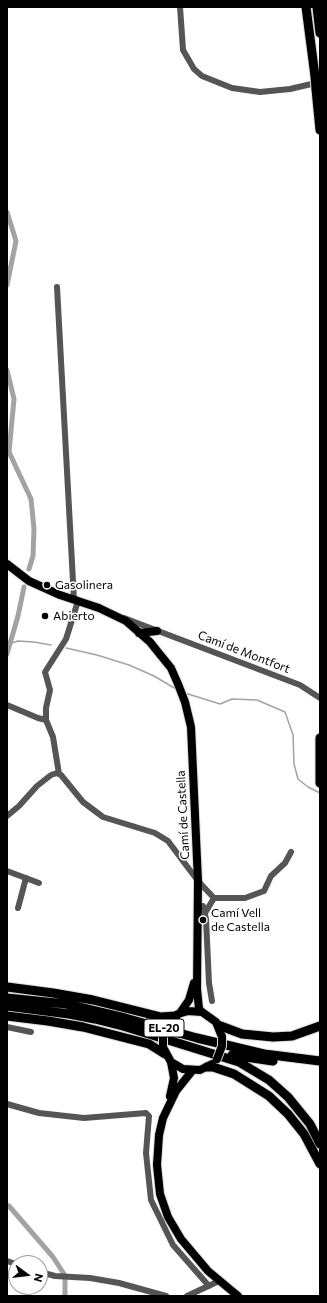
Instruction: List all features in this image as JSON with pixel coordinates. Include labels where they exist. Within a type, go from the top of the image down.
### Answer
[{"type":"highway","points":[[306,7],[317,83],[320,130]]},
{"type":"highway","points":[[317,7],[320,33]]},
{"type":"highway","points":[[320,738],[320,783]]},
{"type":"highway","points":[[7,987],[53,992],[162,1017],[178,1014]]},
{"type":"highway","name":"EL-20","points":[[7,998],[66,1004],[251,1051],[294,1059],[320,1061]]},
{"type":"highway","name":"EL-20","points":[[7,1006],[69,1014],[241,1057],[320,1065]]},
{"type":"highway","points":[[7,1016],[83,1027],[149,1044],[165,1054]]},
{"type":"highway","points":[[218,1025],[242,1034],[273,1038],[292,1036],[320,1026]]},
{"type":"highway","points":[[151,1034],[232,1059],[259,1073],[278,1087],[298,1108],[320,1144]]},
{"type":"highway","points":[[207,1067],[213,1067],[234,1074],[269,1096],[284,1110],[300,1129],[320,1164]]},
{"type":"main road","name":"Camí de Castella","points":[[7,564],[25,579],[79,601],[91,609],[116,618],[140,633],[150,642],[166,661],[178,684],[185,702],[191,727],[198,881],[198,1002],[202,1012]]},
{"type":"main road","name":"Camí de Castella","points":[[116,618],[156,654],[173,673]]},
{"type":"main road","points":[[140,633],[146,625]]},
{"type":"main road","points":[[140,633],[157,631]]},
{"type":"main road","points":[[140,633],[156,654]]},
{"type":"main road","name":"Camí de Castella","points":[[178,1014],[189,1000],[193,990],[197,960]]},
{"type":"main road","points":[[191,1010],[202,1012],[210,1016],[218,1025],[222,1037],[222,1046],[217,1059],[207,1067],[192,1071],[178,1068],[165,1054],[162,1044],[163,1035],[168,1023],[178,1014],[191,1010]]},
{"type":"main road","points":[[171,1062],[174,1078],[159,1135],[156,1165],[163,1204],[168,1217],[181,1239],[198,1260],[219,1281],[238,1296]]},
{"type":"main road","points":[[165,1115],[176,1091],[192,1071]]},
{"type":"street","points":[[180,7],[183,50],[194,69],[202,76],[232,88],[260,92],[290,89],[317,83]]},
{"type":"street","points":[[57,287],[79,601],[66,639],[46,672],[50,690],[46,708],[46,720],[53,737],[59,774],[83,802],[103,817],[155,833],[168,841],[198,881],[214,898],[245,898],[264,890],[271,876],[285,863],[291,852]]},
{"type":"street","name":"Camí de Montfort","points":[[116,618],[146,625],[157,631],[300,685],[320,698]]},
{"type":"street","points":[[150,642],[153,634],[157,631]]},
{"type":"street","points":[[7,705],[46,720]]},
{"type":"street","points":[[7,816],[19,806],[37,786],[51,775],[59,774]]},
{"type":"street","points":[[7,871],[39,884]]},
{"type":"street","points":[[18,908],[26,878]]},
{"type":"street","points":[[205,913],[214,898]]},
{"type":"street","points":[[203,906],[205,913],[207,967],[212,1001]]},
{"type":"street","points":[[7,1027],[31,1032]]},
{"type":"street","points":[[7,1104],[39,1113],[84,1118],[146,1113],[149,1116],[146,1153],[151,1200],[172,1245],[209,1286]]},
{"type":"street","points":[[48,1274],[55,1276],[90,1278],[119,1283],[166,1296]]},
{"type":"street","points":[[187,1296],[219,1281]]},
{"type":"waterway","points":[[7,212],[16,241],[7,285]]},
{"type":"waterway","points":[[7,370],[14,399],[9,452],[31,499],[34,529],[33,556],[29,569]]},
{"type":"waterway","points":[[7,654],[18,616],[24,587]]},
{"type":"waterway","points":[[12,643],[18,641],[51,645]]},
{"type":"waterway","points":[[66,648],[97,655],[129,665],[154,676],[176,689]]},
{"type":"waterway","points":[[185,693],[220,704],[232,699],[257,700],[285,712],[293,735],[294,764],[298,779],[308,787],[320,793]]},
{"type":"waterway","points":[[9,1206],[53,1257],[64,1274]]},
{"type":"waterway","points":[[65,1279],[65,1296]]},
{"type":"place","name":"Gasolinera","points":[[47,585]]},
{"type":"place","name":"Abierto","points":[[45,616]]},
{"type":"place","name":"Camí Vell de Castella","points":[[203,920]]}]
